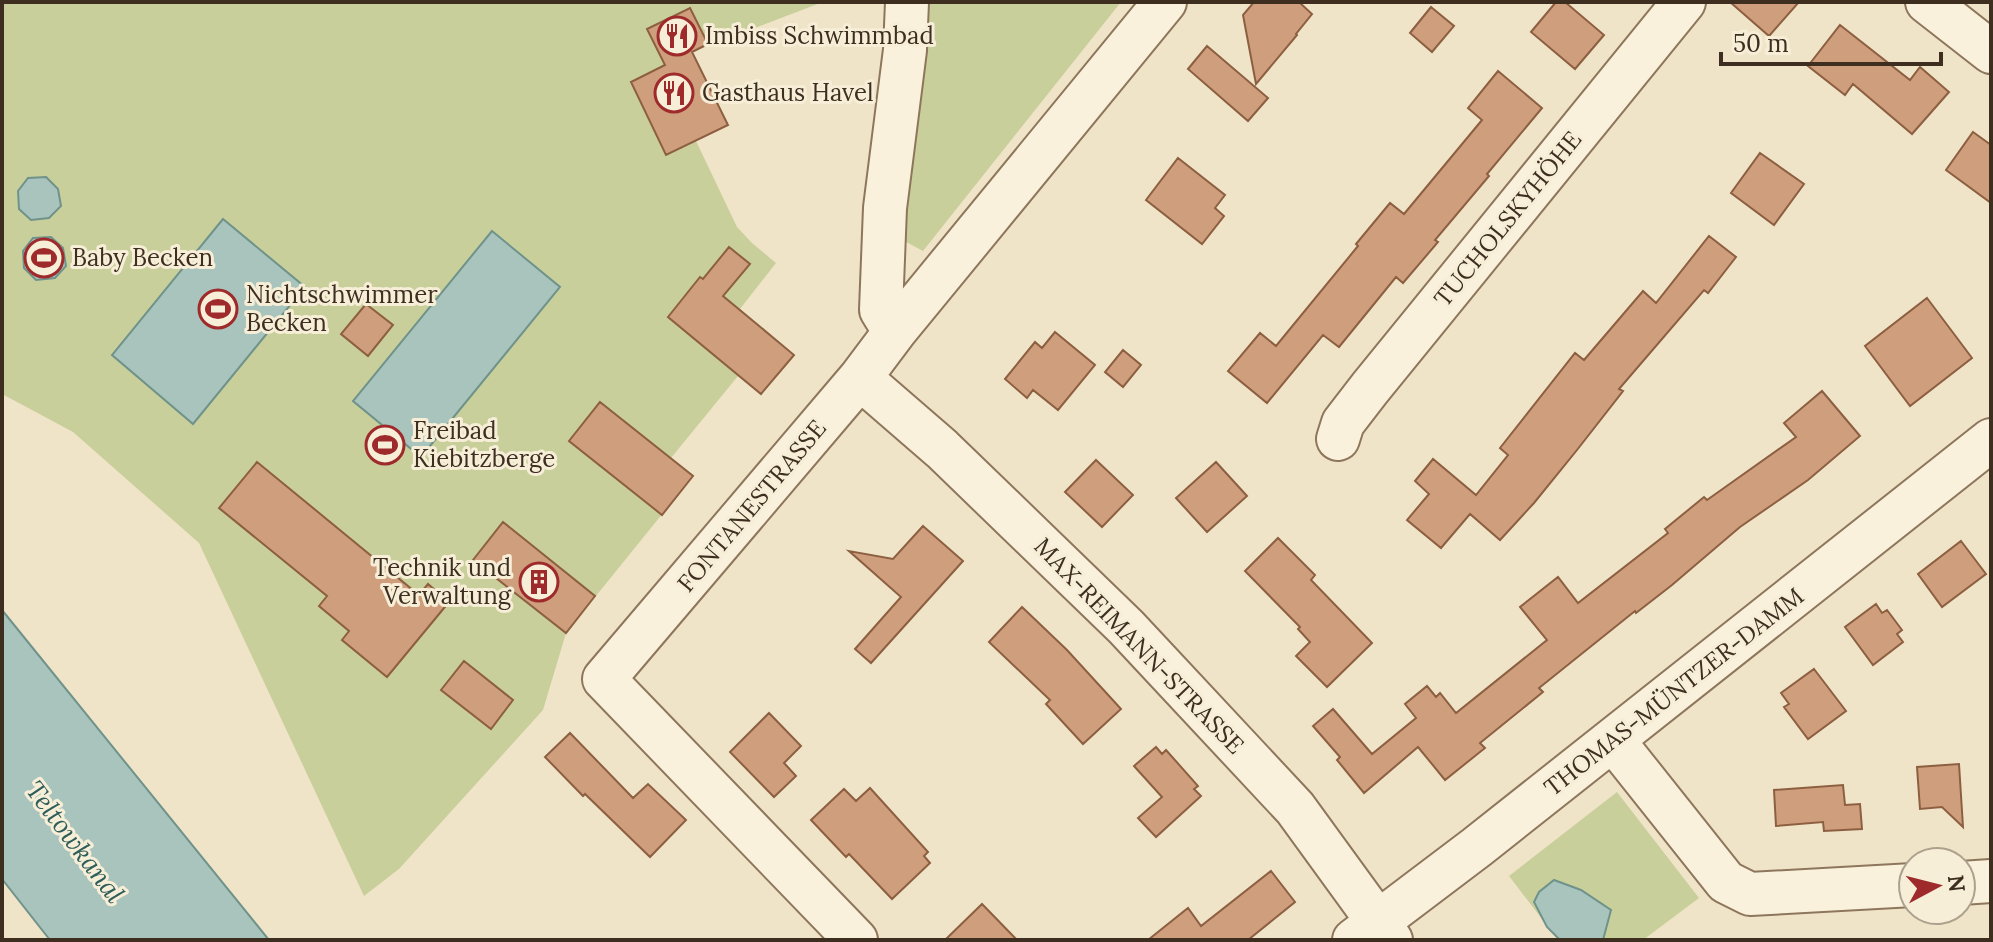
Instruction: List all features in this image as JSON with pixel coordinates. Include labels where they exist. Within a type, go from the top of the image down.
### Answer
[{"type":"street","points":[[896,330],[881,310],[885,208],[905,50],[907,2]]},
{"type":"street","name":"FONTANESTRASSE","points":[[856,940],[604,679],[860,378],[1165,2]]},
{"type":"street","name":"TUCHOLSKYHÖHE","points":[[1338,439],[1343,423],[1370,388],[1684,2]]},
{"type":"street","points":[[1927,2],[1991,52]]},
{"type":"street","name":"MAX-REIMANN-STRASSE","points":[[860,378],[942,449],[1126,627],[1295,808],[1374,934]]},
{"type":"street","name":"THOMAS-MÜNTZER-DAMM","points":[[1374,934],[1477,847],[1991,440]]},
{"type":"street","points":[[1613,740],[1726,882],[1750,894],[1897,886]]},
{"type":"green space","name":"Freibad Kiebitzberge","points":[[2,2],[823,2],[692,52],[728,125],[696,141],[737,227],[776,263],[740,309],[794,355],[761,394],[738,376],[671,458],[693,476],[566,633],[543,710],[399,869],[364,896],[199,543],[73,432],[2,394]]},
{"type":"green space","points":[[922,2],[1121,2],[923,251],[899,238]]},
{"type":"green space","points":[[1617,792],[1699,898],[1643,940],[1558,940],[1509,876]]},
{"type":"water","name":"Baby Becken","points":[[46,177],[58,189],[61,206],[49,218],[31,220],[19,209],[18,191],[28,178]]},
{"type":"water","name":"Nichtschwimmer Becken","points":[[223,219],[305,287],[193,424],[112,355]]},
{"type":"water","points":[[492,231],[560,287],[421,457],[353,401]]},
{"type":"water","name":"Baby Becken","points":[[51,237],[63,248],[66,266],[55,278],[36,280],[24,268],[23,251],[33,238]]},
{"type":"water","name":"Teltowkanal","points":[[2,610],[269,940],[50,940],[2,879]]},
{"type":"water","points":[[1554,880],[1581,890],[1611,910],[1603,940],[1560,940],[1547,927],[1534,902],[1539,892]]},
{"type":"building","points":[[1254,2],[1299,2],[1312,14],[1256,84],[1243,15]]},
{"type":"building","points":[[1556,2],[1565,2],[1604,35],[1575,69],[1531,32]]},
{"type":"building","points":[[1730,2],[1799,2],[1769,36]]},
{"type":"building","points":[[1431,7],[1454,26],[1432,52],[1410,33]]},
{"type":"building","name":"Gasthaus Havel","points":[[690,8],[708,44],[692,52],[728,125],[666,155],[631,82],[665,65],[647,29]]},
{"type":"building","points":[[1840,25],[1910,80],[1920,67],[1949,92],[1912,134],[1853,84],[1845,95],[1808,66]]},
{"type":"building","points":[[1207,46],[1268,98],[1248,121],[1188,69]]},
{"type":"building","points":[[1498,71],[1542,108],[1403,283],[1396,277],[1339,347],[1323,335],[1267,403],[1228,371],[1260,333],[1276,346],[1390,203],[1404,214],[1482,120],[1468,108]]},
{"type":"building","points":[[1973,132],[1991,145],[1991,203],[1946,170]]},
{"type":"building","points":[[1760,153],[1804,184],[1774,225],[1731,193]]},
{"type":"building","points":[[1178,158],[1225,195],[1215,208],[1224,216],[1202,244],[1146,200]]},
{"type":"building","points":[[1709,236],[1736,257],[1708,293],[1704,290],[1619,389],[1623,391],[1577,450],[1500,540],[1470,514],[1441,548],[1407,520],[1429,494],[1415,481],[1433,459],[1476,495],[1508,455],[1500,448],[1575,353],[1584,360],[1643,291],[1656,303]]},
{"type":"building","points":[[729,247],[750,264],[723,296],[794,355],[761,394],[668,317]]},
{"type":"building","points":[[1927,298],[1972,358],[1910,406],[1865,346]]},
{"type":"building","points":[[366,304],[393,325],[368,356],[341,334]]},
{"type":"building","points":[[1055,332],[1095,365],[1058,410],[1033,390],[1027,398],[1005,379],[1035,342],[1042,348]]},
{"type":"building","points":[[1123,350],[1141,365],[1123,387],[1105,372]]},
{"type":"building","points":[[1822,391],[1860,436],[1808,480],[1740,527],[1672,585],[1539,688],[1543,692],[1480,743],[1485,748],[1445,780],[1418,747],[1364,793],[1337,760],[1340,757],[1313,726],[1333,709],[1372,754],[1416,718],[1405,704],[1427,686],[1436,697],[1440,693],[1456,713],[1547,640],[1520,607],[1558,577],[1578,603],[1668,533],[1665,529],[1704,497],[1707,500],[1796,437],[1784,423]]},
{"type":"building","points":[[600,402],[693,476],[662,515],[569,441]]},
{"type":"building","points":[[1096,460],[1133,495],[1102,527],[1065,492]]},
{"type":"building","points":[[257,462],[419,595],[428,584],[449,602],[387,677],[342,640],[349,631],[319,606],[327,596],[219,508]]},
{"type":"building","points":[[1216,462],[1247,496],[1207,532],[1176,498]]},
{"type":"building","name":"Technik und Verwaltung","points":[[503,522],[595,596],[566,633],[473,560]]},
{"type":"building","points":[[923,526],[963,561],[871,663],[855,649],[901,597],[849,551],[893,559]]},
{"type":"building","points":[[1278,538],[1315,575],[1311,580],[1372,643],[1327,687],[1296,656],[1310,642],[1298,629],[1300,627],[1245,571]]},
{"type":"building","points":[[1961,541],[1986,574],[1942,607],[1918,574]]},
{"type":"building","points":[[1876,604],[1882,613],[1887,610],[1902,630],[1897,634],[1903,642],[1873,665],[1845,627]]},
{"type":"building","points":[[1022,607],[1121,709],[1083,744],[1046,704],[1050,700],[989,642]]},
{"type":"building","points":[[464,661],[513,700],[491,729],[441,690]]},
{"type":"building","points":[[1814,669],[1846,711],[1808,739],[1784,707],[1789,704],[1781,693]]},
{"type":"building","points":[[769,713],[801,746],[784,763],[796,776],[774,797],[730,752]]},
{"type":"building","points":[[570,733],[633,798],[648,784],[686,820],[650,857],[545,757]]},
{"type":"building","points":[[1156,747],[1162,754],[1166,750],[1198,786],[1194,789],[1201,796],[1156,837],[1138,818],[1162,797],[1134,766]]},
{"type":"building","points":[[1959,764],[1963,827],[1942,807],[1920,809],[1917,767]]},
{"type":"building","points":[[1843,785],[1845,805],[1860,804],[1862,829],[1824,831],[1823,822],[1776,826],[1774,790]]},
{"type":"building","points":[[870,788],[928,852],[924,856],[930,863],[892,899],[811,820],[844,789],[856,801]]},
{"type":"building","points":[[1271,871],[1295,902],[1248,940],[1148,940],[1188,908],[1201,926]]},
{"type":"building","points":[[982,904],[1017,940],[945,940]]},
{"type":"place","name":"Imbiss Schwimmbad","points":[[677,36]]},
{"type":"place","name":"Gasthaus Havel","points":[[674,93]]},
{"type":"place","name":"Baby Becken","points":[[44,258]]},
{"type":"place","name":"Nichtschwimmer Becken","points":[[218,309]]},
{"type":"place","name":"Freibad Kiebitzberge","points":[[385,445]]},
{"type":"place","name":"Technik und Verwaltung","points":[[539,582]]}]
